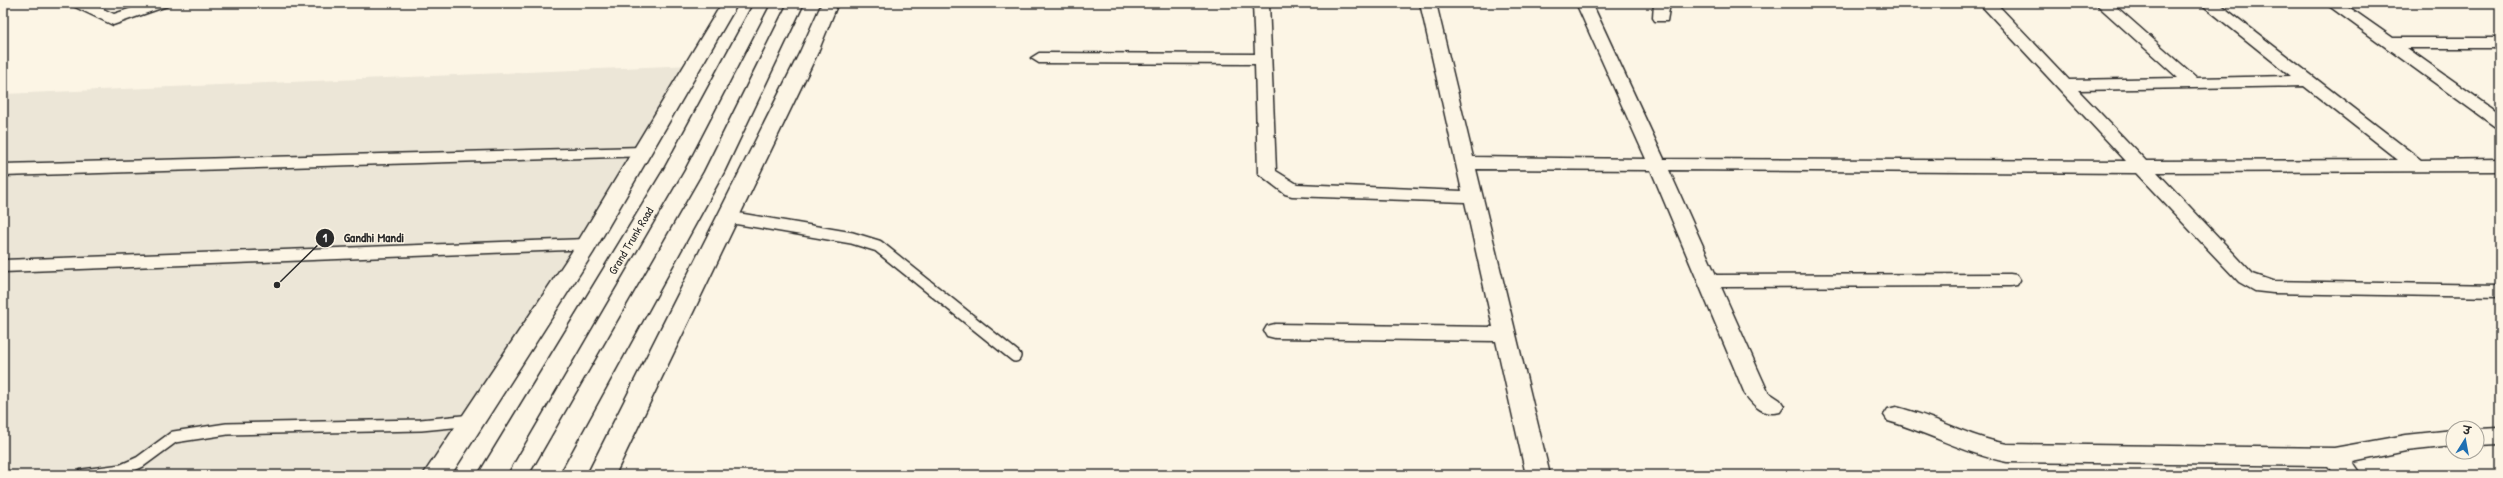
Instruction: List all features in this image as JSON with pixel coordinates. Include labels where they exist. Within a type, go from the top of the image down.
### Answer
[{"type":"highway","points":[[437,475],[587,245],[730,3]]},
{"type":"highway","name":"Grand Trunk Road","points":[[492,475],[673,171],[762,3]]},
{"type":"highway","points":[[544,475],[714,172],[796,3]]},
{"type":"highway","points":[[601,475],[809,52],[830,3]]},
{"type":"street","points":[[78,3],[113,20],[162,3]]},
{"type":"street","points":[[1261,3],[1266,173],[1292,190],[1472,197]]},
{"type":"street","points":[[1428,3],[1538,475]]},
{"type":"street","points":[[1584,3],[1658,165],[1757,394],[1762,401],[1772,406]]},
{"type":"street","points":[[1986,3],[2246,278],[2253,283],[2273,286],[2500,291]]},
{"type":"street","points":[[2103,3],[2193,83]]},
{"type":"street","points":[[2208,3],[2417,166]]},
{"type":"street","points":[[2333,3],[2390,43],[2492,110],[2500,122]]},
{"type":"street","points":[[2390,43],[2500,43]]},
{"type":"street","points":[[1039,58],[1263,59]]},
{"type":"street","points":[[2063,85],[2309,81]]},
{"type":"street","points":[[3,170],[642,152]]},
{"type":"street","points":[[1466,163],[2142,167],[2500,165]]},
{"type":"street","points":[[3,266],[587,245]]},
{"type":"street","points":[[1709,281],[2010,280]]},
{"type":"street","points":[[1275,331],[1505,334]]},
{"type":"street","points":[[1896,415],[1919,420],[1962,441],[1982,448],[2007,453],[2334,457],[2406,442],[2445,439]]},
{"type":"street","points":[[2485,437],[2500,436]]},
{"type":"street","points":[[2334,457],[2350,475]]},
{"type":"lane","points":[[728,218],[852,238],[878,246],[1015,356]]},
{"type":"lane","points":[[83,475],[122,470],[140,462],[174,437],[197,432],[227,429],[421,425],[472,420]]},
{"type":"shaded area","points":[[693,65],[429,475],[3,475],[3,94]]},
{"type":"place","name":"Gandhi Mandi","points":[[277,285]]}]
